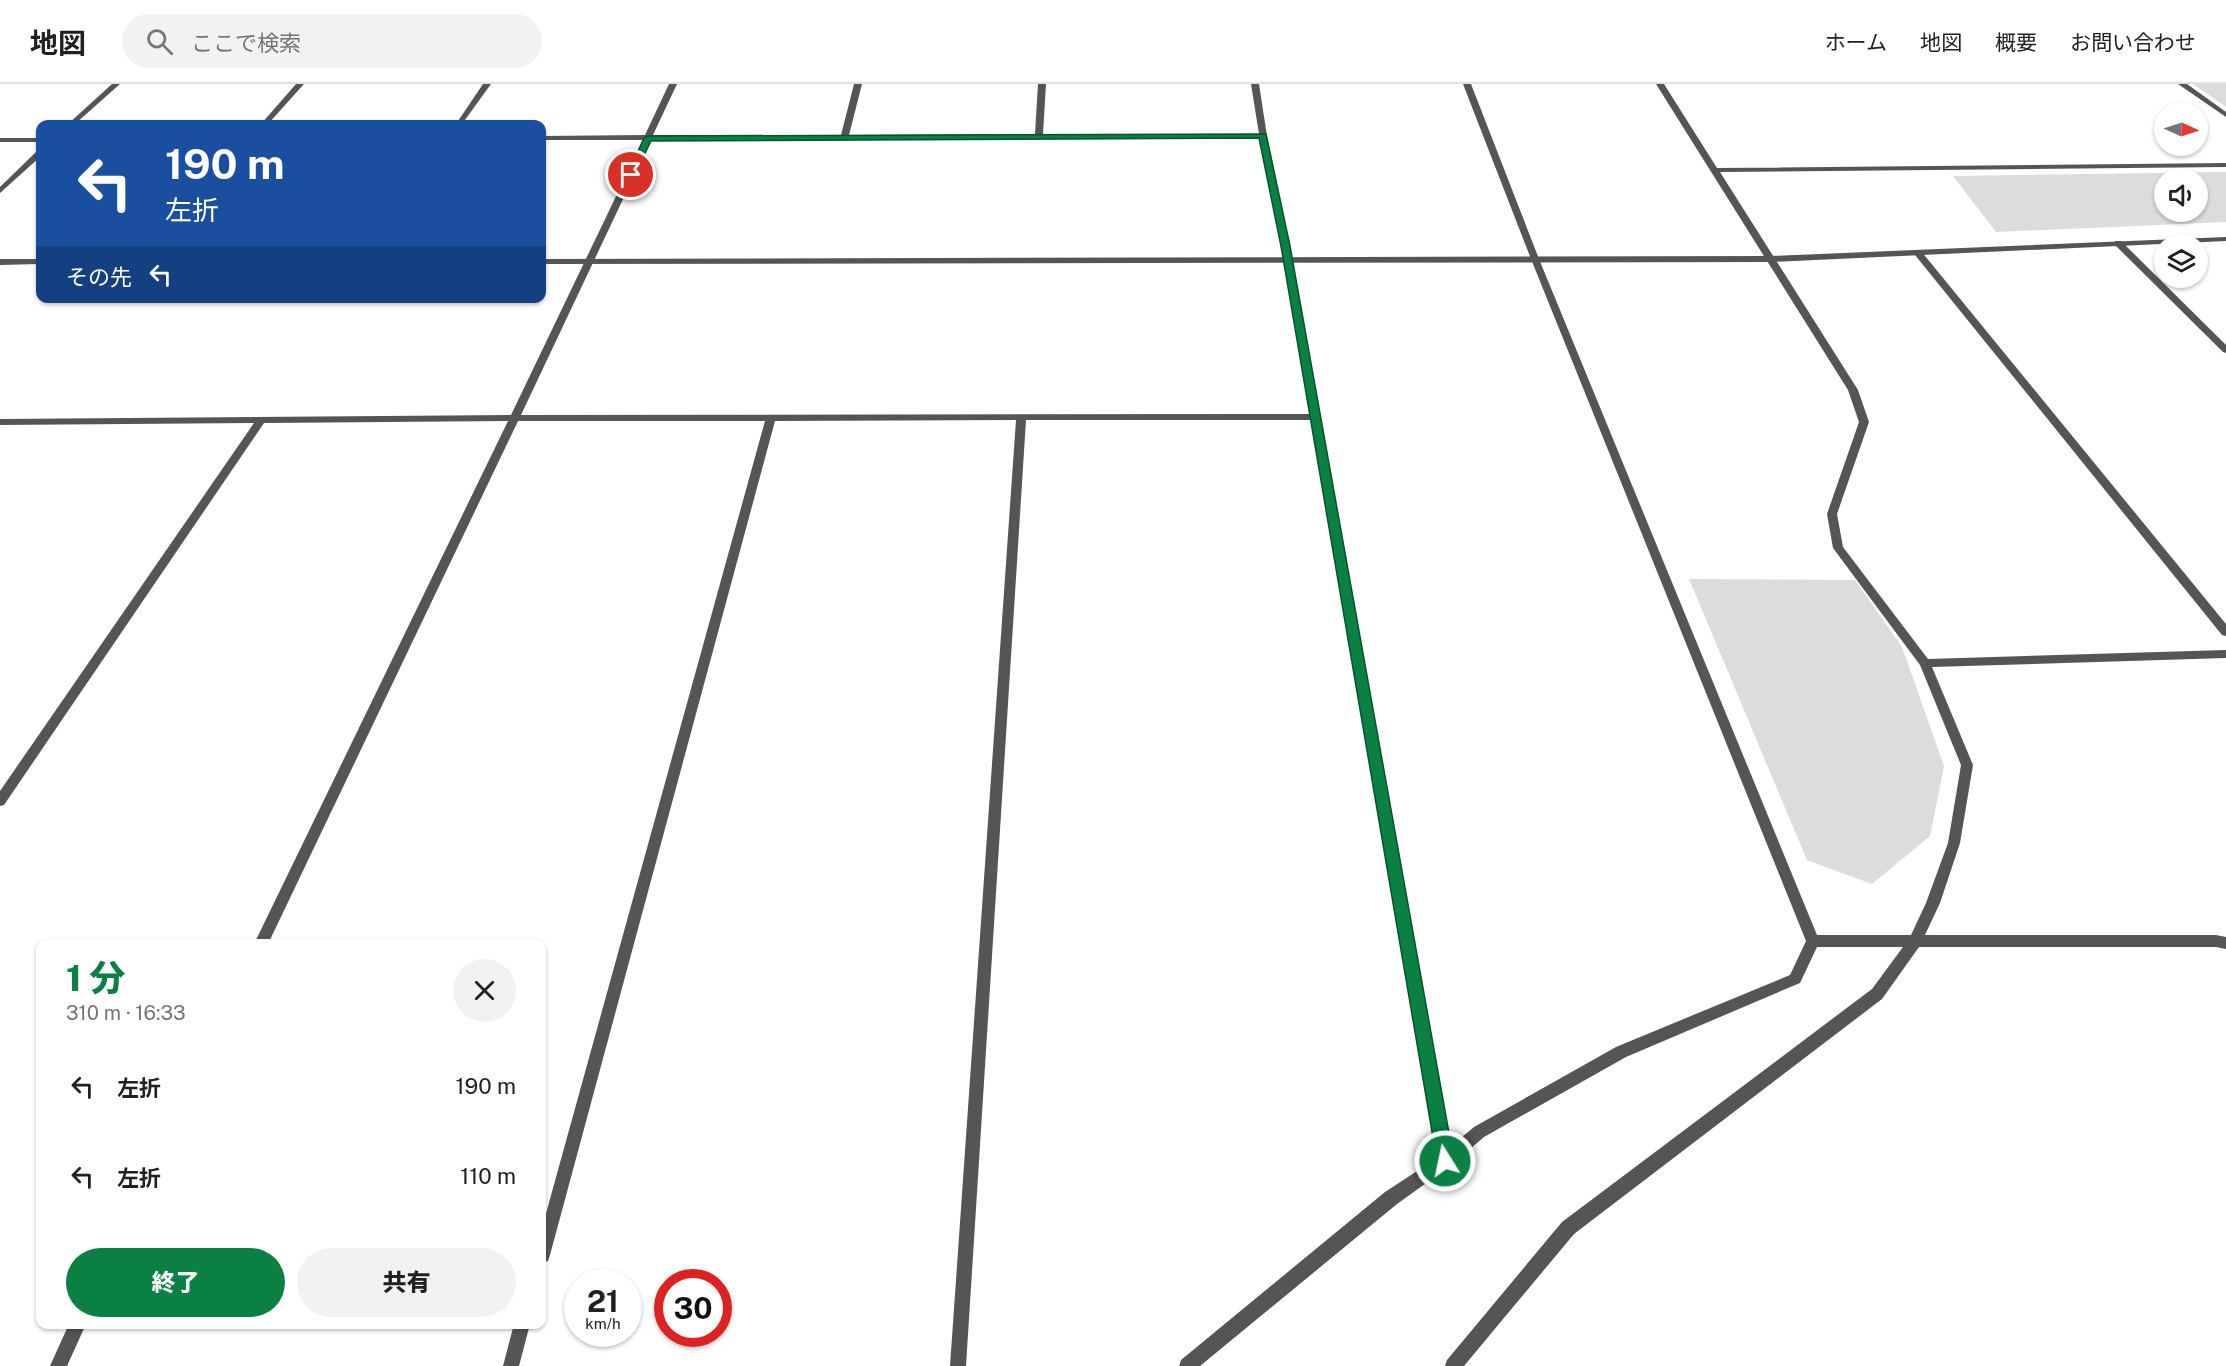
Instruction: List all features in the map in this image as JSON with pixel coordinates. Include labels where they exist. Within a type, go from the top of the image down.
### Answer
[{"type":"street","points":[[76,120],[116,84]]},
{"type":"street","points":[[268,120],[300,84]]},
{"type":"street","points":[[462,120],[486,84]]},
{"type":"street","points":[[263,939],[590,262],[673,84]]},
{"type":"street","points":[[844,138],[858,84]]},
{"type":"street","points":[[1039,138],[1042,84]]},
{"type":"street","points":[[1256,84],[1263,136],[1288,260],[1445,1161]]},
{"type":"street","points":[[1187,1366],[1391,1198],[1445,1161],[1479,1132],[1621,1052],[1795,978],[1813,941],[1535,259],[1467,84]]},
{"type":"street","points":[[1453,1366],[1568,1228],[1877,994],[1915,942],[1933,903],[1954,843],[1967,765],[1925,663],[1838,548],[1832,514],[1864,422],[1853,390],[1660,84]]},
{"type":"street","points":[[2182,84],[2226,115]]},
{"type":"street","points":[[546,138],[1263,136]]},
{"type":"street","points":[[0,140],[36,140]]},
{"type":"street","points":[[0,192],[36,157]]},
{"type":"street","points":[[1714,170],[2226,165]]},
{"type":"street","points":[[546,262],[1770,259],[2226,239]]},
{"type":"street","points":[[2118,243],[2226,350]]},
{"type":"street","points":[[1918,253],[2226,632]]},
{"type":"street","points":[[0,262],[36,262]]},
{"type":"street","points":[[958,1366],[1021,416]]},
{"type":"street","points":[[546,1240],[771,417]]},
{"type":"street","points":[[1,423],[514,418],[1314,417]]},
{"type":"street","points":[[0,801],[260,421]]},
{"type":"street","points":[[1925,663],[2226,654]]},
{"type":"street","points":[[1813,941],[2216,941],[2226,943]]},
{"type":"street","points":[[58,1366],[76,1329]]},
{"type":"street","points":[[511,1366],[521,1329]]},
{"type":"shaded area","points":[[2193,84],[2226,84],[2226,107]]},
{"type":"shaded area","points":[[2208,172],[2226,172],[2226,222],[1996,232],[1953,176],[2154,173],[2154,222],[2208,222]]},
{"type":"shaded area","points":[[1689,579],[1855,580],[1902,647],[1944,766],[1930,836],[1872,884],[1807,860]]},
{"type":"route","points":[[631,175],[648,138],[1263,136],[1286,246],[1445,1161]]}]
